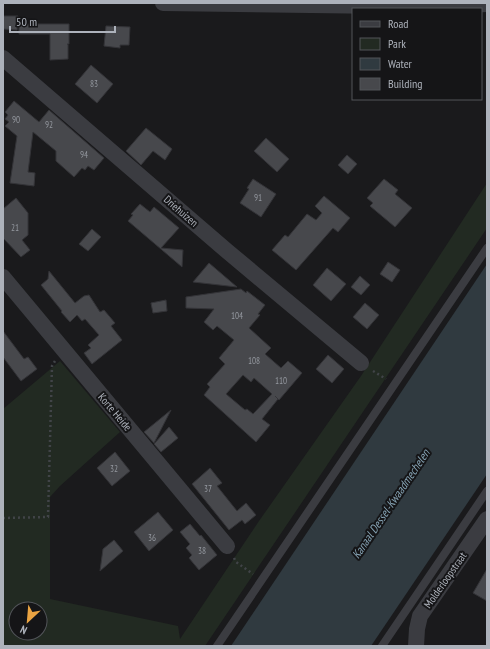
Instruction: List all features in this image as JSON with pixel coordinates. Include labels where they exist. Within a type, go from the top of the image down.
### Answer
[{"type":"street","points":[[163,3],[291,6],[386,6],[402,4],[441,6],[487,4]]},
{"type":"street","name":"Driehuizen","points":[[3,58],[227,251],[361,363]]},
{"type":"street","name":"Korte Heide","points":[[3,277],[226,546]]},
{"type":"street","name":"Molderloopstraat","points":[[416,646],[417,629],[420,616],[487,519]]},
{"type":"lane","points":[[217,646],[487,248]]},
{"type":"lane","points":[[382,646],[487,491]]},
{"type":"path","points":[[3,518],[48,517],[52,366],[62,348]]},
{"type":"path","points":[[361,363],[395,385]]},
{"type":"path","points":[[226,546],[236,562],[261,580]]},
{"type":"green space","points":[[487,183],[487,228],[205,646],[3,646],[3,409],[60,361],[120,432],[60,486],[50,497],[50,599],[178,626],[180,639],[259,521],[361,376]]},
{"type":"water","name":"Kanaal Dessel-Kwaadmechelen","points":[[487,264],[487,474],[371,646],[231,646]]},
{"type":"building","points":[[3,16],[18,16],[17,30],[3,29]]},
{"type":"building","points":[[19,24],[69,24],[69,44],[67,44],[68,59],[50,60],[50,34],[19,34]]},
{"type":"building","points":[[106,26],[130,27],[129,45],[120,45],[120,48],[104,46]]},
{"type":"building","points":[[91,65],[113,84],[97,103],[75,84]]},
{"type":"building","points":[[14,101],[39,122],[49,110],[104,158],[94,170],[88,166],[85,170],[82,168],[74,177],[56,161],[56,151],[33,132],[28,172],[35,173],[34,186],[10,183],[17,136],[5,126],[9,122],[5,119],[8,115],[5,112]]},
{"type":"building","points":[[146,128],[172,149],[165,160],[153,151],[141,165],[126,151]]},
{"type":"building","points":[[266,138],[289,159],[277,172],[254,151]]},
{"type":"building","points":[[347,155],[357,164],[348,174],[338,165]]},
{"type":"building","points":[[253,179],[276,194],[261,217],[240,203],[249,189],[247,188]]},
{"type":"building","points":[[384,179],[398,190],[395,194],[412,208],[395,227],[370,206],[373,203],[367,198]]},
{"type":"building","points":[[324,196],[350,218],[338,232],[333,228],[296,270],[272,250],[285,235],[288,237],[307,214],[316,220],[322,213],[315,206]]},
{"type":"building","points":[[16,198],[28,213],[28,235],[22,240],[30,250],[21,257],[3,238],[3,209]]},
{"type":"building","points":[[140,204],[150,212],[154,207],[179,228],[161,248],[183,250],[182,267],[128,221],[133,215],[131,214]]},
{"type":"building","points":[[92,229],[101,237],[88,251],[79,244]]},
{"type":"building","points":[[388,262],[400,270],[392,282],[380,274]]},
{"type":"building","points":[[209,263],[237,287],[193,282]]},
{"type":"building","points":[[327,268],[346,284],[331,301],[313,285]]},
{"type":"building","points":[[49,271],[75,303],[84,296],[89,295],[100,312],[104,310],[115,323],[111,326],[122,340],[92,364],[84,353],[91,348],[88,345],[99,335],[85,319],[82,321],[77,315],[70,322],[61,312],[62,311],[41,285],[48,279]]},
{"type":"building","points":[[360,276],[370,285],[361,295],[351,287]]},
{"type":"building","points":[[241,289],[246,293],[247,291],[265,305],[258,314],[260,315],[249,328],[271,348],[265,354],[281,368],[288,361],[302,373],[262,419],[270,425],[256,442],[204,395],[210,387],[207,384],[225,364],[219,358],[234,340],[217,326],[213,330],[204,322],[214,309],[186,308],[186,297]],"holes":[[[243,375],[251,382],[254,378],[272,394],[253,414],[247,409],[245,410],[226,394]]]},
{"type":"building","points":[[166,300],[167,311],[153,313],[151,303]]},
{"type":"building","points":[[365,303],[379,315],[367,329],[353,317]]},
{"type":"building","points":[[3,331],[24,359],[28,357],[37,369],[21,381],[3,357]]},
{"type":"building","points":[[328,355],[344,369],[332,383],[316,369]]},
{"type":"building","points":[[171,410],[154,443],[144,432]]},
{"type":"building","points":[[169,427],[178,438],[161,452],[154,444]]},
{"type":"building","points":[[115,452],[130,471],[112,486],[97,468]]},
{"type":"building","points":[[210,468],[222,483],[217,486],[237,511],[246,503],[256,515],[245,524],[242,520],[229,530],[192,484]]},
{"type":"building","points":[[158,512],[173,530],[149,551],[134,532]]},
{"type":"building","points":[[190,524],[217,555],[199,570],[189,558],[192,555],[186,548],[190,544],[180,532]]},
{"type":"building","points":[[114,540],[123,551],[100,571],[103,549]]},
{"type":"building","points":[[487,569],[487,601],[473,593]]}]
